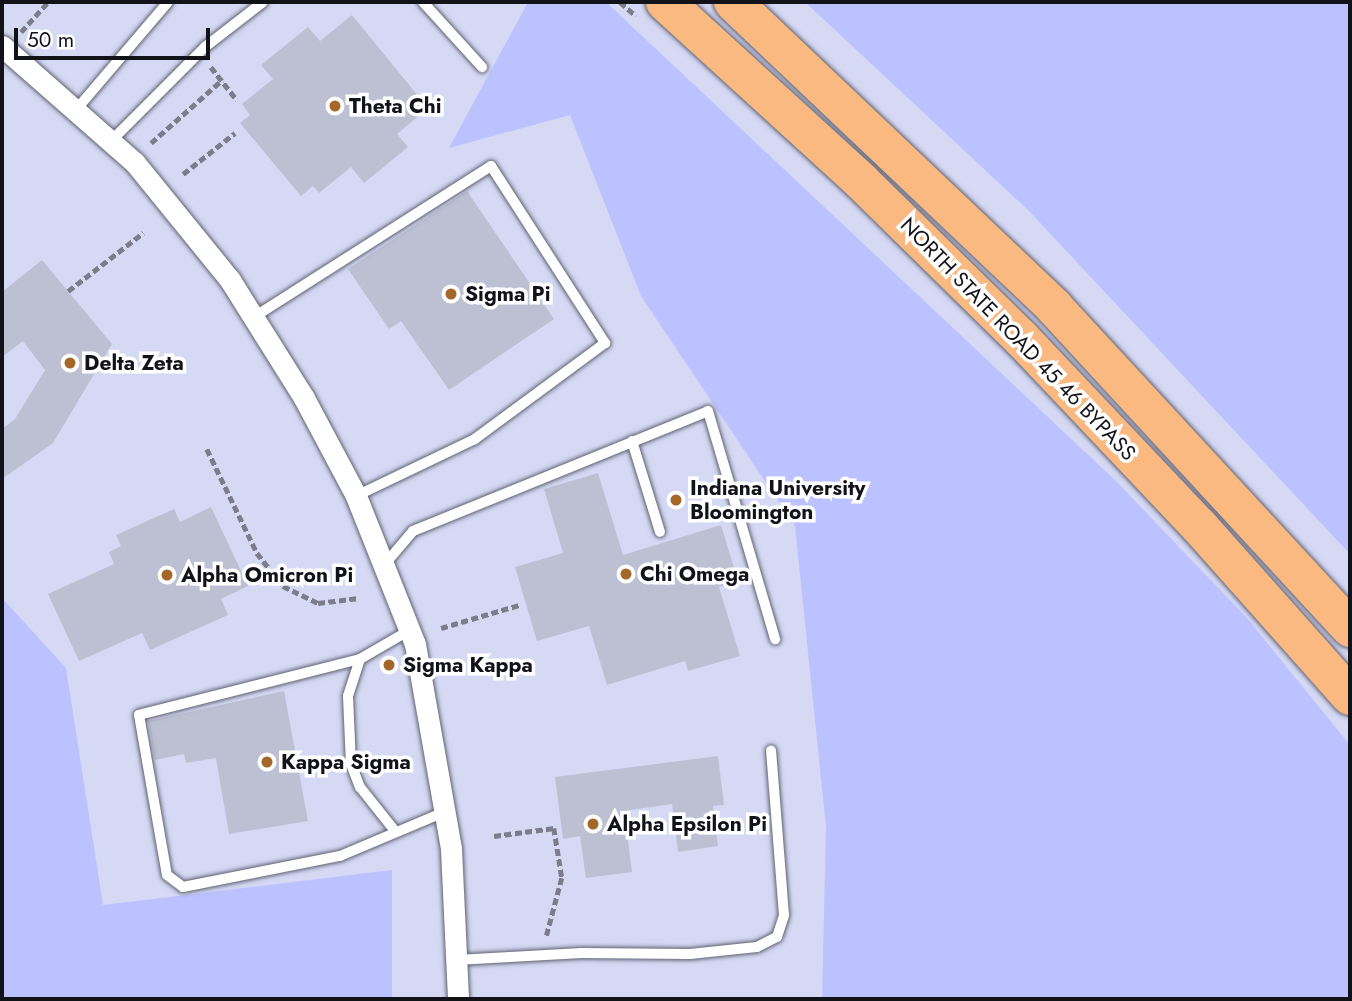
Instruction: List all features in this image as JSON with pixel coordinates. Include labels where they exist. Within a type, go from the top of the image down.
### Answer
[{"type":"highway","name":"NORTH STATE ROAD 45 46 BYPASS","points":[[665,2],[860,180],[1014,331],[1209,536],[1350,696]]},
{"type":"highway","name":"NORTH STATE ROAD 45 46 BYPASS","points":[[733,2],[1054,307],[1350,628]]},
{"type":"street","points":[[2,46],[135,163],[222,269],[304,398],[356,496],[410,630],[451,849],[457,999]]},
{"type":"lane","points":[[75,111],[168,2]]},
{"type":"lane","points":[[110,142],[199,53],[263,2]]},
{"type":"lane","points":[[423,2],[482,67]]},
{"type":"lane","points":[[254,317],[491,166],[605,343],[475,439],[356,496]]},
{"type":"lane","points":[[385,564],[413,531],[708,411],[775,639]]},
{"type":"lane","points":[[632,441],[660,532]]},
{"type":"lane","points":[[410,630],[360,659],[139,715],[167,875],[183,887],[340,856],[444,813]]},
{"type":"lane","points":[[360,659],[348,696],[351,764],[360,787],[395,831]]},
{"type":"lane","points":[[456,960],[544,954],[690,954],[757,947],[777,937],[784,915],[771,751]]},
{"type":"path","points":[[20,33],[48,2]]},
{"type":"path","points":[[199,53],[237,100]]},
{"type":"path","points":[[151,143],[222,80]]},
{"type":"path","points":[[183,174],[235,133]]},
{"type":"path","points":[[68,291],[143,233]]},
{"type":"path","points":[[207,449],[257,553],[283,586],[318,603],[357,598]]},
{"type":"path","points":[[441,628],[519,605]]},
{"type":"path","points":[[494,836],[554,828],[562,877],[544,954]]},
{"type":"shaded area","name":"Indiana University Bloomington","points":[[2,2],[1350,2],[1350,999],[2,999]]},
{"type":"shaded area","points":[[528,2],[606,2],[1116,481],[1246,617],[1350,745],[1350,999],[822,999],[826,827],[795,526],[641,296],[570,115],[449,148]]},
{"type":"shaded area","points":[[805,2],[1350,2],[1350,554],[1028,210]]},
{"type":"shaded area","points":[[2,598],[66,668],[103,905],[392,870],[392,999],[2,999]]},
{"type":"building","name":"Theta Chi","points":[[352,15],[428,108],[397,134],[408,147],[364,183],[351,167],[319,193],[313,186],[301,196],[240,123],[250,115],[242,104],[273,79],[261,65],[308,27],[320,41]]},
{"type":"building","name":"Sigma Pi","points":[[467,191],[554,319],[449,390],[401,321],[389,329],[348,269]]},
{"type":"building","name":"Delta Zeta","points":[[42,260],[112,344],[53,443],[2,479],[2,429],[15,419],[45,370],[23,341],[2,357],[2,292]]},
{"type":"building","name":"Chi Omega","points":[[598,473],[623,555],[721,525],[738,581],[719,587],[740,656],[688,671],[685,661],[607,685],[589,626],[537,641],[515,567],[563,553],[544,489]]},
{"type":"building","name":"Alpha Omicron Pi","points":[[211,507],[248,586],[221,599],[228,615],[150,650],[142,633],[79,661],[48,594],[114,564],[109,552],[121,546],[116,535],[174,509],[180,522]]},
{"type":"building","name":"Kappa Sigma","points":[[284,691],[308,821],[229,834],[216,758],[186,763],[184,754],[155,760],[148,721]]},
{"type":"building","name":"Alpha Epsilon Pi","points":[[718,756],[724,805],[713,806],[718,846],[678,852],[672,804],[624,811],[632,872],[586,878],[580,836],[563,839],[555,777]]},
{"type":"place","name":"Theta Chi","points":[[335,106]]},
{"type":"place","name":"Sigma Pi","points":[[451,294]]},
{"type":"place","name":"Delta Zeta","points":[[70,363]]},
{"type":"place","name":"Indiana University Bloomington","points":[[676,500]]},
{"type":"place","name":"Chi Omega","points":[[626,574]]},
{"type":"place","name":"Alpha Omicron Pi","points":[[167,575]]},
{"type":"place","name":"Sigma Kappa","points":[[389,665]]},
{"type":"place","name":"Kappa Sigma","points":[[267,762]]},
{"type":"place","name":"Alpha Epsilon Pi","points":[[593,824]]}]
